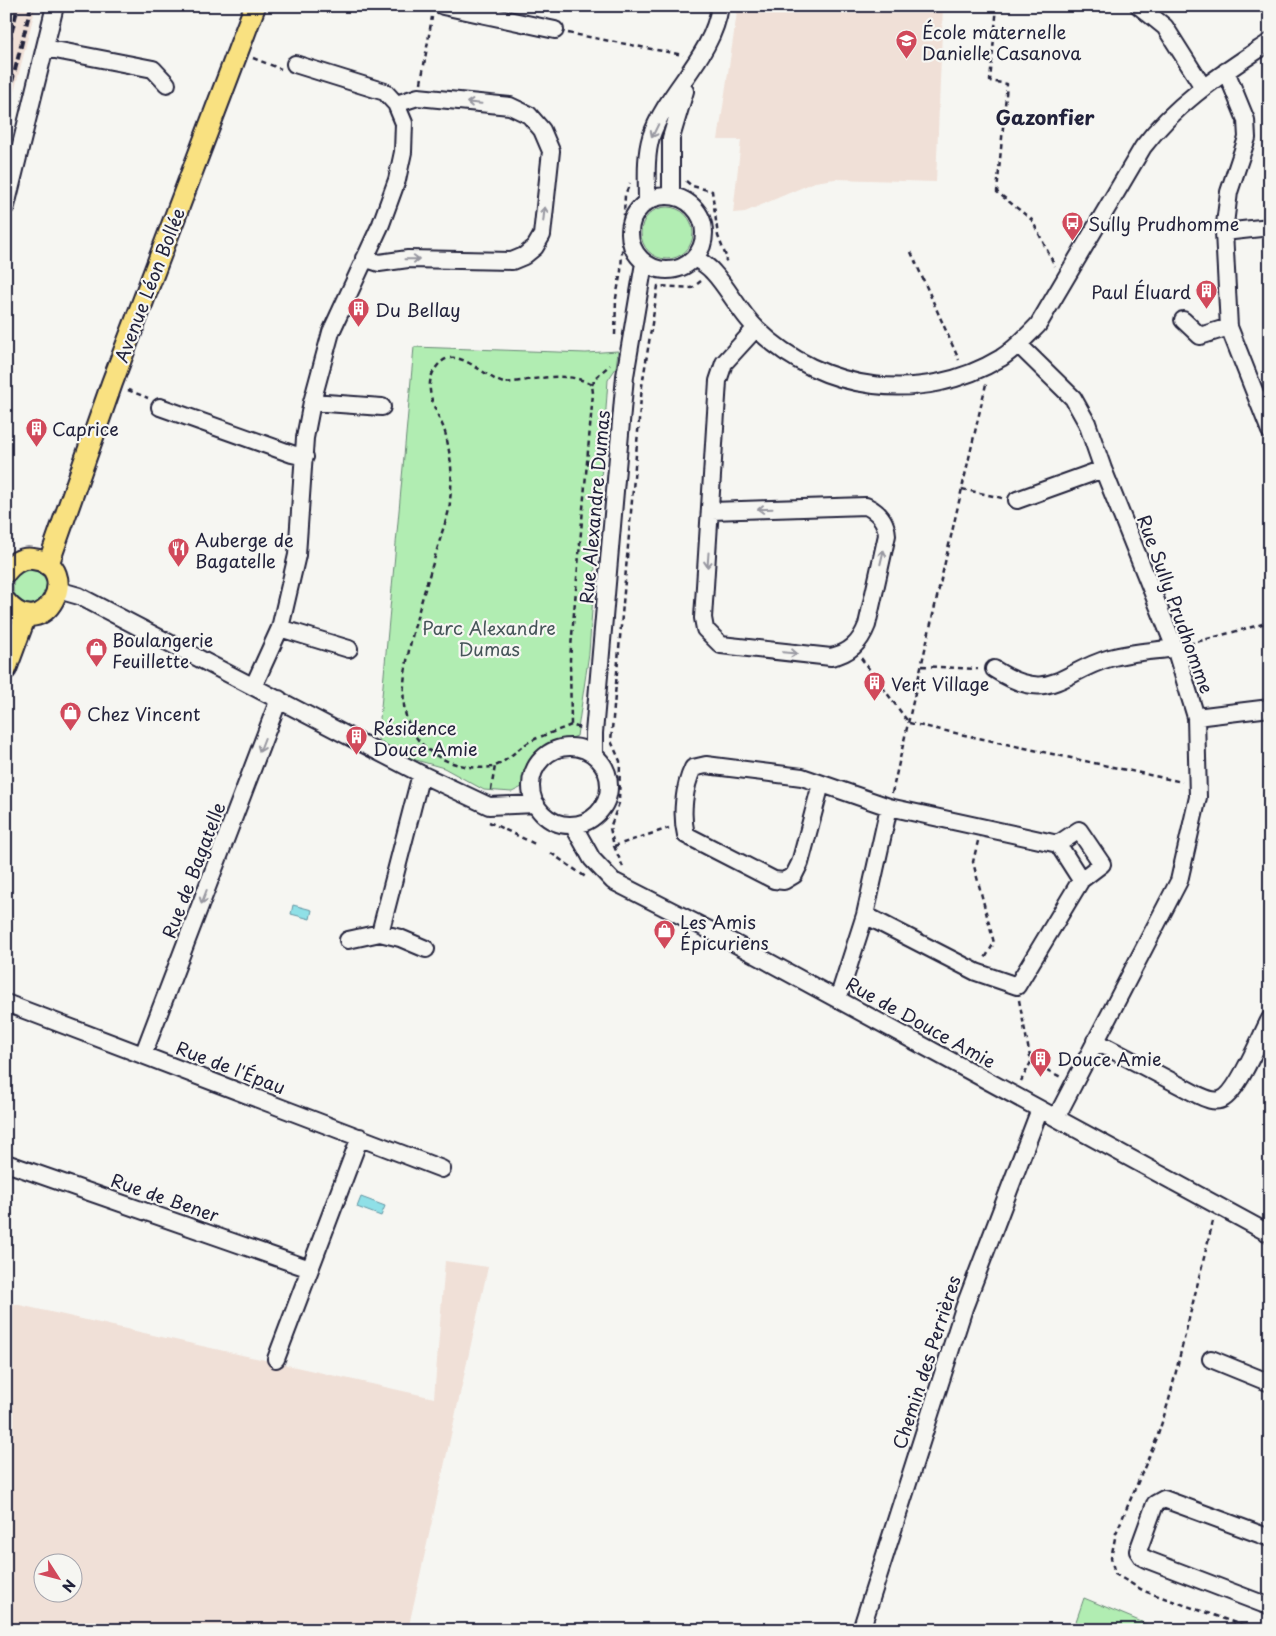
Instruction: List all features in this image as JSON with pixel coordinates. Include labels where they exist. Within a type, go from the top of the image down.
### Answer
[{"type":"main road","name":"Avenue Léon Bollée","points":[[48,565],[112,383],[238,53],[254,6]]},
{"type":"main road","points":[[6,602],[18,613],[26,615],[44,611],[52,605],[58,590],[56,576],[48,565],[35,559],[27,558],[7,568]]},
{"type":"main road","points":[[6,669],[26,615]]},
{"type":"street","points":[[6,206],[56,6]]},
{"type":"street","points":[[647,202],[647,165],[651,138],[665,110],[690,74],[711,36],[720,6]]},
{"type":"street","points":[[1139,6],[1165,27],[1203,87]]},
{"type":"street","points":[[437,11],[555,30]]},
{"type":"street","points":[[695,258],[713,271],[756,328],[777,346],[809,367],[834,377],[882,387],[931,385],[972,372],[1019,345],[1038,325],[1143,147],[1174,110],[1203,87],[1270,42]]},
{"type":"street","points":[[45,48],[153,69],[167,84]]},
{"type":"street","points":[[254,685],[280,628],[297,554],[305,438],[312,402],[331,332],[364,258],[382,224],[397,180],[403,152],[404,123],[396,104],[385,92],[295,64]]},
{"type":"street","points":[[1226,71],[1246,120],[1246,138],[1229,192],[1224,232],[1230,328],[1270,431]]},
{"type":"street","points":[[671,196],[671,138],[690,74]]},
{"type":"street","points":[[364,258],[379,263],[408,259],[512,261],[524,256],[535,247],[542,235],[551,151],[542,130],[529,115],[510,106],[418,97],[396,104]]},
{"type":"street","points":[[658,196],[671,196],[682,198],[693,206],[700,216],[705,234],[702,247],[695,258],[683,267],[670,270],[656,269],[644,263],[637,255],[631,243],[630,230],[637,210],[658,196]]},
{"type":"street","points":[[1224,232],[1270,227]]},
{"type":"street","name":"Rue Alexandre Dumas","points":[[594,755],[594,733],[625,376],[644,263]]},
{"type":"street","points":[[1183,320],[1200,336],[1230,328]]},
{"type":"street","points":[[712,511],[866,506],[876,510],[886,526],[887,535],[867,625],[862,638],[844,654],[831,657],[732,648],[721,645],[712,639],[705,629],[703,618],[712,511],[718,381],[724,363],[756,328]]},
{"type":"street","name":"Rue Sully Prudhomme","points":[[1019,345],[1073,398],[1087,423],[1103,469],[1175,648],[1196,717],[1198,797],[1179,881],[1056,1118]]},
{"type":"street","points":[[312,402],[382,407]]},
{"type":"street","points":[[160,407],[305,457]]},
{"type":"street","points":[[1017,500],[1103,469]]},
{"type":"street","points":[[58,590],[80,596],[254,685],[421,774],[488,806],[536,804]]},
{"type":"street","points":[[280,628],[349,648]]},
{"type":"street","points":[[994,669],[1014,682],[1030,686],[1048,685],[1110,658],[1175,648]]},
{"type":"street","name":"Rue de Bagatelle","points":[[143,1056],[279,699]]},
{"type":"street","points":[[1196,717],[1270,708]]},
{"type":"street","points":[[570,746],[583,748],[594,755],[603,764],[609,777],[609,791],[605,804],[597,814],[586,822],[573,825],[558,823],[544,815],[536,804],[532,792],[532,778],[536,766],[545,756],[556,749],[570,746]]},
{"type":"street","points":[[821,784],[800,862],[794,874],[784,881],[774,880],[697,843],[686,835],[683,823],[687,780],[693,768],[706,765],[802,777],[889,807],[1058,844],[1080,830],[1102,864],[1081,880],[1017,986],[976,972],[865,915]]},
{"type":"street","points":[[380,934],[421,774]]},
{"type":"street","points":[[838,999],[865,915],[889,807]]},
{"type":"street","name":"Rue de Douce Amie","points":[[573,825],[592,859],[613,881],[838,999],[1270,1234]]},
{"type":"street","points":[[1058,844],[1081,880]]},
{"type":"street","points":[[348,940],[380,934],[400,938],[426,949]]},
{"type":"street","name":"Rue de l'Épau","points":[[6,1003],[442,1169]]},
{"type":"street","points":[[1095,1041],[1198,1095],[1210,1100],[1220,1100],[1228,1096],[1236,1086],[1270,1019]]},
{"type":"street","name":"Chemin des Perrières","points":[[861,1630],[964,1308],[1040,1109]]},
{"type":"street","points":[[276,1359],[360,1138]]},
{"type":"street","name":"Rue de Bener","points":[[6,1163],[310,1268]]},
{"type":"street","points":[[1211,1359],[1270,1382]]},
{"type":"street","points":[[1270,1538],[1164,1499],[1155,1504],[1138,1551],[1142,1557],[1148,1560],[1270,1605]]},
{"type":"path","points":[[997,6],[990,81],[1007,84],[998,192],[1032,220],[1064,283]]},
{"type":"path","points":[[418,97],[437,11]]},
{"type":"path","points":[[555,30],[677,54],[698,60]]},
{"type":"path","points":[[238,53],[289,72],[295,64]]},
{"type":"path","points":[[614,338],[616,298],[621,271],[625,195],[636,171],[647,165]]},
{"type":"path","points":[[613,881],[624,869],[614,846],[610,828],[619,803],[620,761],[612,741],[642,386],[658,286],[692,288],[727,259],[718,236],[712,191],[692,186],[682,179],[678,169],[670,165]]},
{"type":"path","points":[[889,807],[910,723],[986,382],[972,372],[911,252]]},
{"type":"path","points":[[592,385],[586,381],[566,377],[504,382],[494,380],[463,360],[453,357],[443,360],[436,367],[429,394],[444,429],[450,453],[450,501],[412,636],[403,695],[405,715],[411,730],[423,746],[450,764],[495,766],[530,741],[572,725],[594,733]]},
{"type":"path","points":[[572,725],[570,659],[593,393],[592,385],[596,377],[612,362]]},
{"type":"path","points":[[112,383],[158,401],[160,407]]},
{"type":"path","points":[[962,489],[1017,500]]},
{"type":"path","points":[[1175,648],[1270,622]]},
{"type":"path","points":[[853,647],[910,723],[1198,786]]},
{"type":"path","points":[[922,666],[994,669]]},
{"type":"path","points":[[614,846],[683,823]]},
{"type":"path","points":[[976,972],[994,943],[973,862],[980,828]]},
{"type":"path","points":[[551,853],[590,880]]},
{"type":"path","points":[[1014,1095],[1031,1062],[1017,986]]},
{"type":"path","points":[[1031,1062],[1074,1083]]},
{"type":"path","points":[[1217,1205],[1169,1400],[1157,1438],[1116,1533],[1111,1558],[1115,1574],[1144,1591],[1256,1630]]},
{"type":"shaded area","points":[[15,6],[36,6],[6,124],[6,40]]},
{"type":"shaded area","points":[[738,6],[943,6],[936,182],[835,179],[815,182],[745,212],[733,213],[741,140],[718,140]]},
{"type":"shaded area","points":[[445,1261],[488,1267],[408,1630],[6,1630],[6,1302],[434,1398]]},
{"type":"green space","points":[[662,207],[672,207],[682,211],[689,218],[693,233],[689,248],[682,255],[672,259],[662,259],[652,255],[645,248],[641,238],[641,228],[645,218],[652,211]]},
{"type":"green space","name":"Parc Alexandre Dumas","points":[[414,347],[586,353],[618,351],[616,368],[608,380],[589,653],[577,736],[557,744],[542,753],[531,766],[522,787],[512,792],[484,790],[444,768],[409,758],[378,740]]},
{"type":"green space","points":[[30,570],[37,571],[42,575],[46,580],[46,594],[42,599],[37,603],[30,604],[23,603],[18,599],[14,594],[13,587],[14,580],[18,575],[23,571]]},
{"type":"green space","points":[[1084,1598],[1161,1630],[1073,1630]]},
{"type":"water","points":[[293,905],[312,910],[310,919],[291,914]]},
{"type":"water","points":[[361,1197],[385,1206],[381,1216],[357,1207]]},
{"type":"railway","points":[[6,55],[18,6]]},
{"type":"railway","points":[[6,106],[31,6]]},
{"type":"place","name":"École maternelle Danielle Casanova","points":[[906,60]]},
{"type":"place","name":"Sully Prudhomme","points":[[1072,242]]},
{"type":"place","name":"Paul Éluard","points":[[1207,310]]},
{"type":"place","name":"Du Bellay","points":[[359,328]]},
{"type":"place","name":"Caprice","points":[[36,447]]},
{"type":"place","name":"Auberge de Bagatelle","points":[[179,568]]},
{"type":"place","name":"Boulangerie Feuillette","points":[[96,668]]},
{"type":"place","name":"Vert Village","points":[[875,702]]},
{"type":"place","name":"Chez Vincent","points":[[71,732]]},
{"type":"place","name":"Résidence Douce Amie","points":[[357,756]]},
{"type":"place","name":"Les Amis Épicuriens","points":[[664,950]]},
{"type":"place","name":"Douce Amie","points":[[1041,1077]]},
{"type":"district","name":"Gazonfier","points":[[1045,117]]}]
